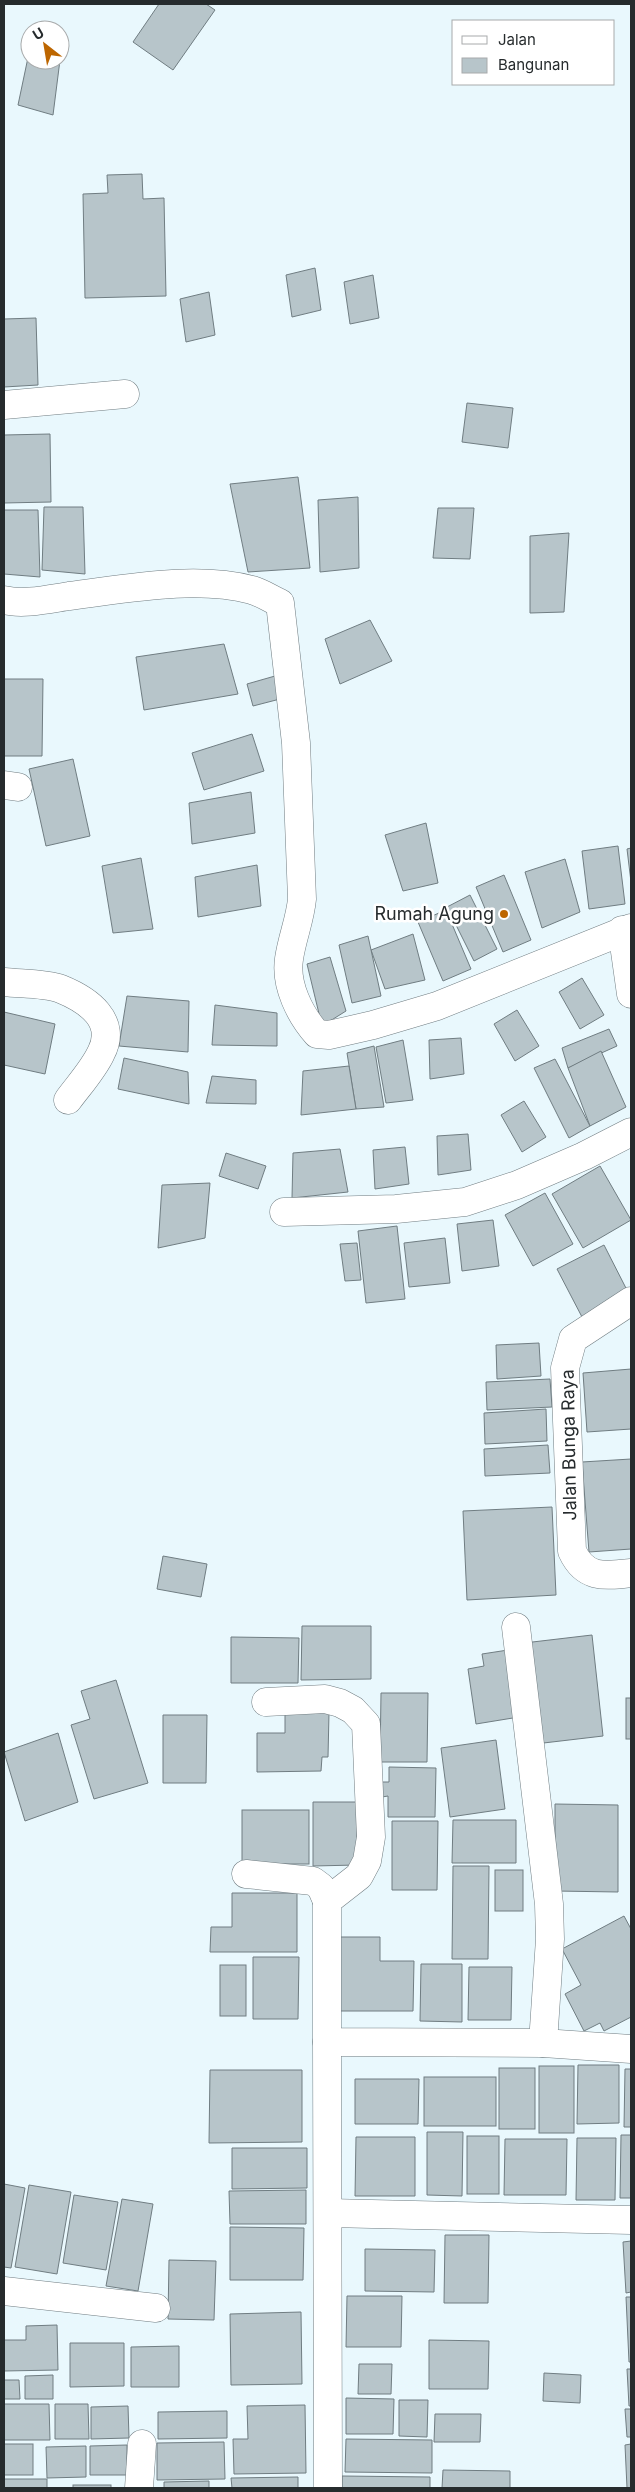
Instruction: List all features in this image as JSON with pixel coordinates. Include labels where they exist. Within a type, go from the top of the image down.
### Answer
[{"type":"street","points":[[4,405],[125,394]]},
{"type":"street","points":[[4,600],[11,602],[48,599],[164,585],[227,585],[254,591],[280,603],[296,743],[302,899],[300,917],[289,961],[298,1007],[316,1034],[329,1035],[373,1025],[436,1006],[627,929],[631,994]]},
{"type":"street","points":[[4,982],[60,988],[90,1005],[103,1018],[107,1034],[102,1053],[68,1100]]},
{"type":"street","points":[[284,1212],[396,1209],[466,1202],[517,1185],[584,1156],[631,1132]]},
{"type":"street","name":"Jalan Bunga Raya","points":[[631,1301],[573,1339],[565,1368],[572,1551],[578,1564],[590,1571],[605,1576],[631,1573]]},
{"type":"street","points":[[516,1627],[549,1904],[550,1939],[543,2043]]},
{"type":"street","points":[[266,1702],[324,1699],[340,1703],[353,1710],[366,1724],[371,1837],[367,1860],[359,1876],[327,1901]]},
{"type":"street","points":[[246,1874],[313,1881],[321,1887],[327,1901],[328,2488]]},
{"type":"street","points":[[326,2042],[543,2043],[631,2049]]},
{"type":"street","points":[[329,2213],[631,2220]]},
{"type":"street","points":[[4,2290],[156,2308]]},
{"type":"street","points":[[140,2488],[142,2444]]},
{"type":"building","points":[[159,4],[206,4],[215,10],[173,70],[133,42]]},
{"type":"building","points":[[25,70],[59,70],[53,115],[18,105]]},
{"type":"building","points":[[142,174],[143,199],[164,198],[166,296],[85,298],[83,194],[108,193],[107,175]]},
{"type":"building","points":[[315,268],[321,310],[292,317],[286,275]]},
{"type":"building","points":[[373,275],[379,318],[350,324],[344,282]]},
{"type":"building","points":[[209,292],[215,335],[186,342],[180,299]]},
{"type":"building","points":[[36,318],[38,385],[4,387],[4,319]]},
{"type":"building","points":[[467,403],[513,408],[508,448],[462,442]]},
{"type":"building","points":[[50,434],[51,502],[4,503],[4,435]]},
{"type":"building","points":[[298,477],[310,568],[248,572],[230,484]]},
{"type":"building","points":[[358,497],[359,568],[320,572],[318,500]]},
{"type":"building","points":[[44,507],[83,507],[85,574],[42,570]]},
{"type":"building","points":[[438,508],[474,508],[470,559],[433,558]]},
{"type":"building","points":[[4,510],[38,510],[40,577],[4,574]]},
{"type":"building","points":[[569,533],[564,612],[530,613],[530,536]]},
{"type":"building","points":[[370,620],[392,661],[340,684],[325,639]]},
{"type":"building","points":[[224,644],[238,694],[144,710],[136,657]]},
{"type":"building","points":[[275,676],[280,699],[253,706],[247,684]]},
{"type":"building","points":[[4,679],[43,679],[42,756],[4,756]]},
{"type":"building","points":[[252,734],[264,771],[204,790],[192,753]]},
{"type":"building","points":[[73,759],[90,836],[46,846],[29,769]]},
{"type":"building","points":[[251,792],[255,833],[192,844],[189,803]]},
{"type":"building","points":[[426,823],[438,883],[403,891],[385,835]]},
{"type":"building","points":[[618,846],[625,904],[589,909],[582,851]]},
{"type":"building","points":[[631,848],[631,882],[627,849]]},
{"type":"building","points":[[141,858],[153,929],[113,933],[102,866]]},
{"type":"building","points":[[565,859],[580,912],[542,928],[525,872]]},
{"type":"building","points":[[257,865],[261,906],[198,917],[195,877]]},
{"type":"building","name":"Rumah Agung","points":[[504,875],[531,940],[503,952],[476,887]]},
{"type":"building","points":[[470,895],[497,949],[474,961],[447,907]]},
{"type":"building","points":[[446,910],[471,969],[443,981],[418,922]]},
{"type":"building","points":[[413,934],[425,980],[385,989],[371,950]]},
{"type":"building","points":[[368,936],[381,996],[352,1003],[339,945]]},
{"type":"building","points":[[330,957],[346,1011],[322,1026],[307,964]]},
{"type":"building","points":[[582,978],[604,1015],[580,1029],[559,992]]},
{"type":"building","points":[[127,996],[189,1001],[188,1052],[119,1046]]},
{"type":"building","points":[[215,1005],[277,1013],[277,1046],[212,1045]]},
{"type":"building","points":[[517,1010],[539,1046],[515,1061],[494,1024]]},
{"type":"building","points":[[4,1012],[55,1024],[45,1074],[4,1065]]},
{"type":"building","points":[[609,1029],[617,1046],[568,1068],[562,1048]]},
{"type":"building","points":[[461,1038],[464,1074],[430,1079],[429,1040]]},
{"type":"building","points":[[403,1040],[413,1100],[386,1103],[376,1047]]},
{"type":"building","points":[[374,1046],[384,1107],[356,1109],[347,1053]]},
{"type":"building","points":[[601,1051],[626,1107],[590,1126],[568,1068]]},
{"type":"building","points":[[124,1058],[188,1072],[189,1104],[118,1089]]},
{"type":"building","points":[[555,1059],[590,1126],[569,1138],[534,1068]]},
{"type":"building","points":[[349,1066],[356,1109],[301,1115],[303,1071]]},
{"type":"building","points":[[212,1076],[256,1080],[256,1104],[206,1103]]},
{"type":"building","points":[[524,1101],[546,1137],[522,1152],[501,1115]]},
{"type":"building","points":[[468,1134],[471,1170],[438,1175],[437,1136]]},
{"type":"building","points":[[405,1147],[409,1184],[375,1189],[373,1150]]},
{"type":"building","points":[[340,1149],[348,1192],[292,1198],[293,1153]]},
{"type":"building","points":[[226,1153],[266,1166],[258,1189],[219,1176]]},
{"type":"building","points":[[600,1166],[631,1220],[583,1248],[552,1194]]},
{"type":"building","points":[[210,1183],[205,1238],[158,1248],[162,1185]]},
{"type":"building","points":[[545,1193],[573,1244],[533,1266],[505,1215]]},
{"type":"building","points":[[493,1220],[499,1266],[462,1271],[457,1224]]},
{"type":"building","points":[[397,1226],[405,1299],[366,1303],[358,1231]]},
{"type":"building","points":[[445,1238],[450,1283],[409,1287],[404,1243]]},
{"type":"building","points":[[357,1243],[361,1280],[345,1281],[340,1244]]},
{"type":"building","points":[[604,1245],[629,1294],[582,1317],[557,1269]]},
{"type":"building","points":[[539,1343],[541,1376],[497,1379],[496,1345]]},
{"type":"building","points":[[631,1369],[631,1429],[587,1432],[583,1373]]},
{"type":"building","points":[[550,1379],[552,1407],[487,1410],[486,1382]]},
{"type":"building","points":[[546,1409],[547,1441],[485,1444],[484,1413]]},
{"type":"building","points":[[548,1445],[550,1473],[485,1476],[484,1449]]},
{"type":"building","points":[[631,1459],[631,1549],[589,1552],[582,1462]]},
{"type":"building","points":[[552,1507],[556,1595],[467,1600],[463,1511]]},
{"type":"building","points":[[163,1556],[207,1564],[201,1597],[157,1589]]},
{"type":"building","points":[[302,1626],[371,1626],[371,1679],[301,1680]]},
{"type":"building","points":[[592,1635],[603,1736],[535,1744],[524,1643]]},
{"type":"building","points":[[231,1637],[299,1638],[298,1683],[231,1683]]},
{"type":"building","points":[[508,1650],[519,1717],[476,1724],[468,1669],[484,1666],[482,1654]]},
{"type":"building","points":[[116,1680],[148,1783],[94,1799],[71,1725],[90,1719],[81,1691]]},
{"type":"building","points":[[381,1693],[428,1693],[427,1762],[380,1762]]},
{"type":"building","points":[[626,1698],[631,1698],[631,1739],[626,1739]]},
{"type":"building","points":[[285,1713],[329,1713],[328,1757],[322,1757],[321,1771],[257,1772],[257,1733],[285,1733]]},
{"type":"building","points":[[163,1715],[207,1715],[206,1783],[163,1783]]},
{"type":"building","points":[[58,1733],[78,1802],[25,1821],[4,1752]]},
{"type":"building","points":[[496,1740],[505,1809],[450,1817],[441,1748]]},
{"type":"building","points":[[389,1767],[436,1768],[435,1817],[388,1817],[388,1796],[382,1797],[382,1782],[389,1782]]},
{"type":"building","points":[[313,1802],[357,1802],[357,1865],[313,1866]]},
{"type":"building","points":[[555,1804],[618,1805],[618,1892],[555,1891]]},
{"type":"building","points":[[242,1810],[309,1810],[309,1864],[242,1864]]},
{"type":"building","points":[[453,1820],[516,1820],[516,1863],[452,1863]]},
{"type":"building","points":[[392,1821],[438,1821],[437,1890],[392,1890]]},
{"type":"building","points":[[453,1866],[489,1866],[488,1959],[452,1959]]},
{"type":"building","points":[[495,1870],[523,1870],[523,1911],[495,1911]]},
{"type":"building","points":[[232,1893],[297,1893],[297,1952],[210,1952],[211,1927],[232,1927]]},
{"type":"building","points":[[624,1916],[631,1929],[631,2017],[604,2031],[600,2023],[584,2031],[565,1994],[581,1985],[562,1949]]},
{"type":"building","points":[[337,1937],[380,1937],[380,1961],[414,1961],[413,2011],[337,2011]]},
{"type":"building","points":[[253,1957],[299,1957],[298,2019],[253,2019]]},
{"type":"building","points":[[421,1964],[462,1964],[462,2022],[420,2021]]},
{"type":"building","points":[[220,1965],[246,1965],[246,2016],[220,2016]]},
{"type":"building","points":[[469,1967],[512,1967],[511,2020],[468,2020]]},
{"type":"building","points":[[578,2065],[619,2065],[619,2123],[577,2124]]},
{"type":"building","points":[[539,2066],[574,2066],[574,2133],[539,2133]]},
{"type":"building","points":[[499,2068],[535,2068],[535,2129],[499,2129]]},
{"type":"building","points":[[625,2069],[631,2069],[631,2127],[624,2127]]},
{"type":"building","points":[[210,2070],[302,2070],[302,2142],[209,2143]]},
{"type":"building","points":[[424,2077],[496,2077],[496,2126],[424,2126]]},
{"type":"building","points":[[355,2079],[419,2079],[418,2124],[355,2124]]},
{"type":"building","points":[[427,2132],[463,2132],[462,2196],[427,2195]]},
{"type":"building","points":[[621,2135],[631,2135],[631,2198],[620,2198]]},
{"type":"building","points":[[467,2136],[499,2136],[499,2194],[467,2194]]},
{"type":"building","points":[[356,2137],[415,2137],[415,2196],[355,2196]]},
{"type":"building","points":[[577,2138],[616,2138],[615,2200],[576,2200]]},
{"type":"building","points":[[505,2139],[567,2139],[566,2195],[504,2195]]},
{"type":"building","points":[[232,2148],[307,2148],[307,2188],[232,2189]]},
{"type":"building","points":[[4,2184],[25,2188],[11,2268],[4,2267]]},
{"type":"building","points":[[29,2185],[71,2192],[57,2274],[15,2267]]},
{"type":"building","points":[[306,2190],[306,2224],[230,2224],[229,2191]]},
{"type":"building","points":[[74,2195],[118,2202],[106,2270],[63,2263]]},
{"type":"building","points":[[122,2199],[153,2204],[138,2291],[106,2286]]},
{"type":"building","points":[[230,2227],[304,2228],[303,2280],[230,2280]]},
{"type":"building","points":[[445,2235],[489,2235],[488,2303],[444,2303]]},
{"type":"building","points":[[631,2241],[631,2292],[626,2293],[623,2242]]},
{"type":"building","points":[[365,2249],[435,2250],[434,2292],[365,2291]]},
{"type":"building","points":[[169,2260],[216,2261],[214,2320],[168,2319]]},
{"type":"building","points":[[347,2296],[402,2296],[401,2347],[346,2347]]},
{"type":"building","points":[[626,2297],[631,2297],[631,2362],[629,2362]]},
{"type":"building","points":[[301,2312],[302,2384],[231,2385],[230,2314]]},
{"type":"building","points":[[57,2325],[58,2370],[4,2371],[4,2340],[26,2340],[26,2326]]},
{"type":"building","points":[[429,2340],[489,2341],[488,2389],[429,2389]]},
{"type":"building","points":[[70,2343],[124,2343],[124,2386],[70,2387]]},
{"type":"building","points":[[179,2346],[179,2387],[131,2387],[131,2347]]},
{"type":"building","points":[[359,2364],[392,2364],[391,2394],[358,2394]]},
{"type":"building","points":[[627,2369],[631,2369],[631,2406],[629,2406]]},
{"type":"building","points":[[544,2373],[581,2375],[580,2403],[543,2401]]},
{"type":"building","points":[[53,2375],[53,2399],[25,2399],[25,2376]]},
{"type":"building","points":[[4,2380],[19,2380],[20,2399],[4,2399]]},
{"type":"building","points":[[346,2398],[394,2399],[393,2434],[346,2434]]},
{"type":"building","points":[[399,2400],[428,2400],[427,2437],[399,2436]]},
{"type":"building","points":[[4,2404],[49,2404],[50,2440],[4,2440]]},
{"type":"building","points":[[55,2404],[88,2404],[89,2439],[55,2439]]},
{"type":"building","points":[[305,2405],[306,2473],[234,2474],[233,2439],[248,2439],[247,2406]]},
{"type":"building","points":[[128,2406],[129,2438],[91,2439],[91,2407]]},
{"type":"building","points":[[625,2409],[631,2409],[631,2437],[627,2437]]},
{"type":"building","points":[[227,2411],[227,2438],[158,2439],[158,2412]]},
{"type":"building","points":[[435,2414],[481,2414],[480,2442],[434,2442]]},
{"type":"building","points":[[346,2439],[432,2440],[432,2473],[345,2472]]},
{"type":"building","points":[[224,2442],[225,2479],[157,2480],[157,2443]]},
{"type":"building","points":[[4,2444],[33,2444],[33,2475],[4,2475]]},
{"type":"building","points":[[631,2444],[631,2488],[627,2488],[625,2445]]},
{"type":"building","points":[[127,2445],[127,2475],[90,2475],[90,2446]]},
{"type":"building","points":[[86,2446],[86,2477],[47,2478],[46,2447]]},
{"type":"building","points":[[443,2470],[510,2471],[510,2488],[442,2488]]},
{"type":"building","points":[[342,2476],[430,2477],[430,2488],[342,2488]]},
{"type":"building","points":[[298,2477],[298,2488],[232,2488],[231,2478]]},
{"type":"building","points":[[4,2479],[47,2479],[47,2488],[4,2488]]},
{"type":"building","points":[[209,2481],[209,2488],[164,2488],[164,2482]]},
{"type":"building","points":[[73,2485],[111,2485],[111,2488],[73,2488]]},
{"type":"place","name":"Rumah Agung","points":[[504,914]]}]
